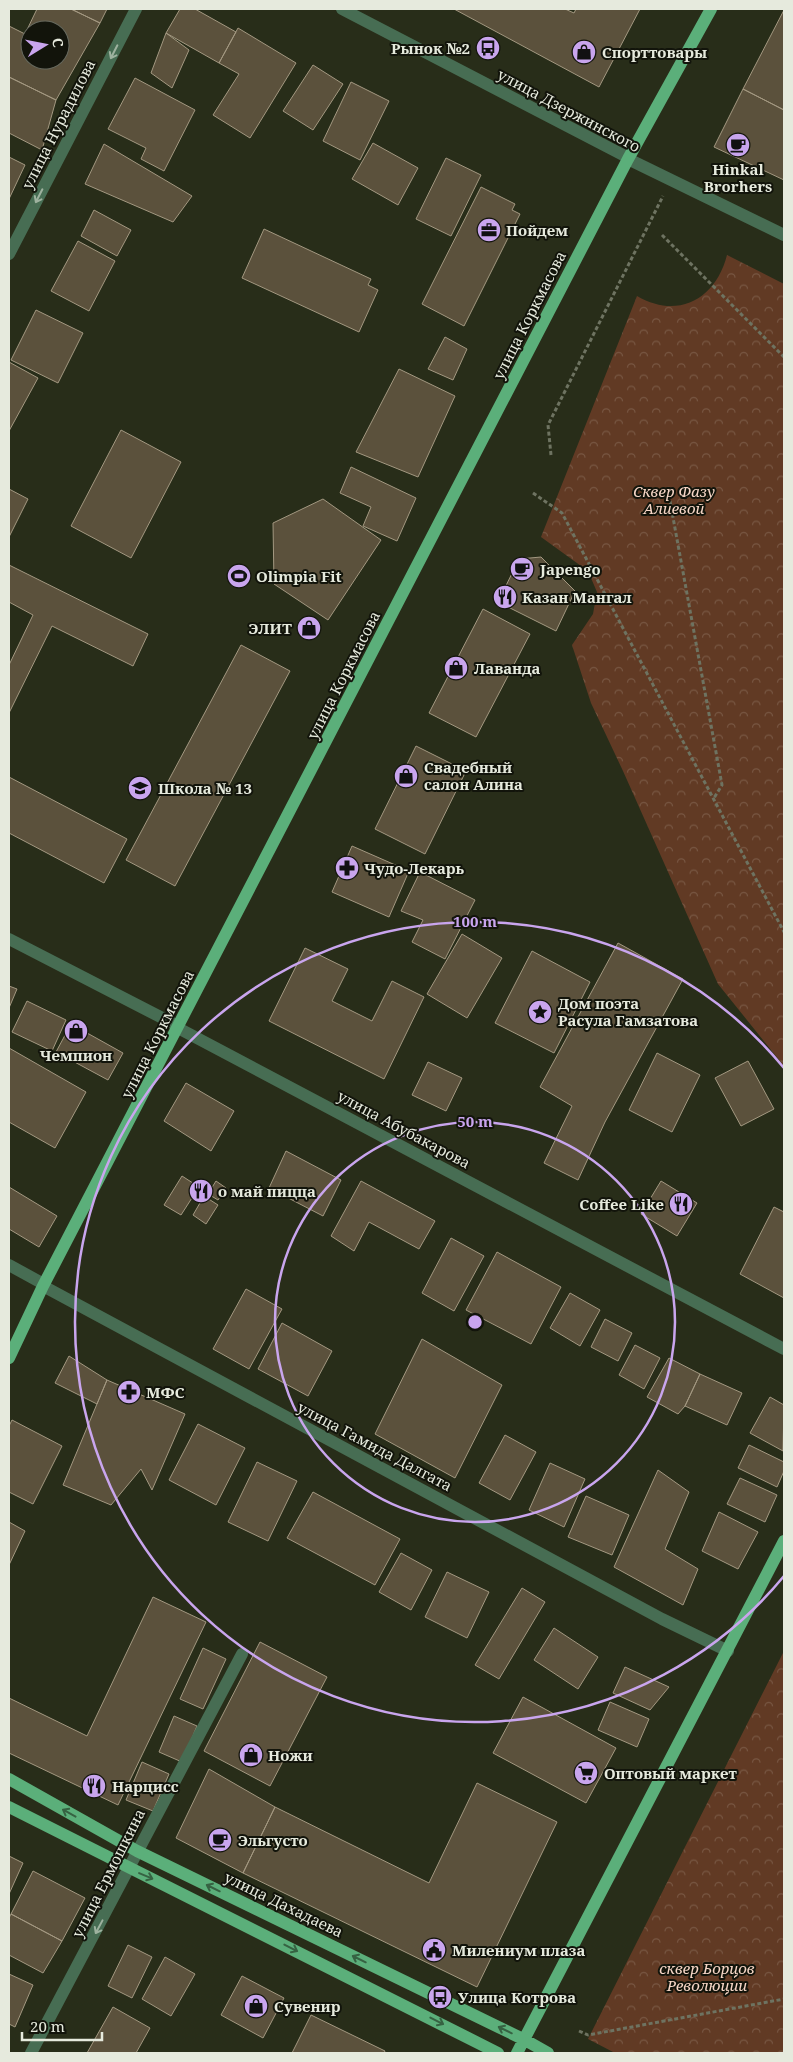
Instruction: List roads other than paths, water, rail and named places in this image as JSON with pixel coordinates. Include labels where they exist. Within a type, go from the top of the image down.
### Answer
[{"type":"main road","name":"улица Коркмасова","points":[[9,1358],[44,1286],[628,159],[711,9]]},
{"type":"main road","points":[[517,2053],[784,1541]]},
{"type":"main road","name":"улица Дахадаева","points":[[9,1779],[137,1851],[525,2040],[548,2053]]},
{"type":"main road","points":[[9,1807],[498,2053]]},
{"type":"street","name":"улица Нурадилова","points":[[9,254],[136,9]]},
{"type":"street","name":"улица Дзержинского","points":[[342,9],[628,159],[784,234]]},
{"type":"street","name":"улица Абубакарова","points":[[9,939],[176,1024],[178,1028],[784,1349]]},
{"type":"street","name":"улица Гамида Далгата","points":[[9,1266],[653,1614],[728,1651]]},
{"type":"street","name":"улица Ермошкина","points":[[31,2053],[242,1654]]},
{"type":"place","name":"Рынок №2","points":[[488,48]]},
{"type":"place","name":"Спорттовары","points":[[584,52]]},
{"type":"place","name":"Hinkal Brorhers","points":[[738,145]]},
{"type":"place","name":"Пойдем","points":[[489,230]]},
{"type":"place","name":"Japengo","points":[[522,569]]},
{"type":"place","name":"Olimpia Fit","points":[[239,576]]},
{"type":"place","name":"Казан Мангал","points":[[505,597]]},
{"type":"place","name":"ЭЛИТ","points":[[309,628]]},
{"type":"place","name":"Лаванда","points":[[456,668]]},
{"type":"place","name":"Свадебный салон Алина","points":[[406,776]]},
{"type":"place","name":"Школа № 13","points":[[140,788]]},
{"type":"place","name":"Чудо-Лекарь","points":[[347,868]]},
{"type":"place","name":"Дом поэта Расула Гамзатова","points":[[540,1012]]},
{"type":"place","name":"Чемпион","points":[[76,1031]]},
{"type":"place","name":"о май пицца","points":[[201,1191]]},
{"type":"place","name":"Coffee Like","points":[[681,1204]]},
{"type":"place","name":"МФС","points":[[129,1392]]},
{"type":"place","name":"Ножи","points":[[251,1755]]},
{"type":"place","name":"Оптовый маркет","points":[[586,1773]]},
{"type":"place","name":"Нарцисс","points":[[94,1786]]},
{"type":"place","name":"Эльгусто","points":[[220,1840]]},
{"type":"place","name":"Милениум плаза","points":[[434,1950]]},
{"type":"place","name":"Улица Котрова","points":[[440,1997]]},
{"type":"place","name":"Сувенир","points":[[256,2006]]},
{"type":"park label","name":"Сквер Фазу Алиевой","points":[[674,500]]},
{"type":"park label","name":"сквер Борцов Революции","points":[[707,1976]]}]
